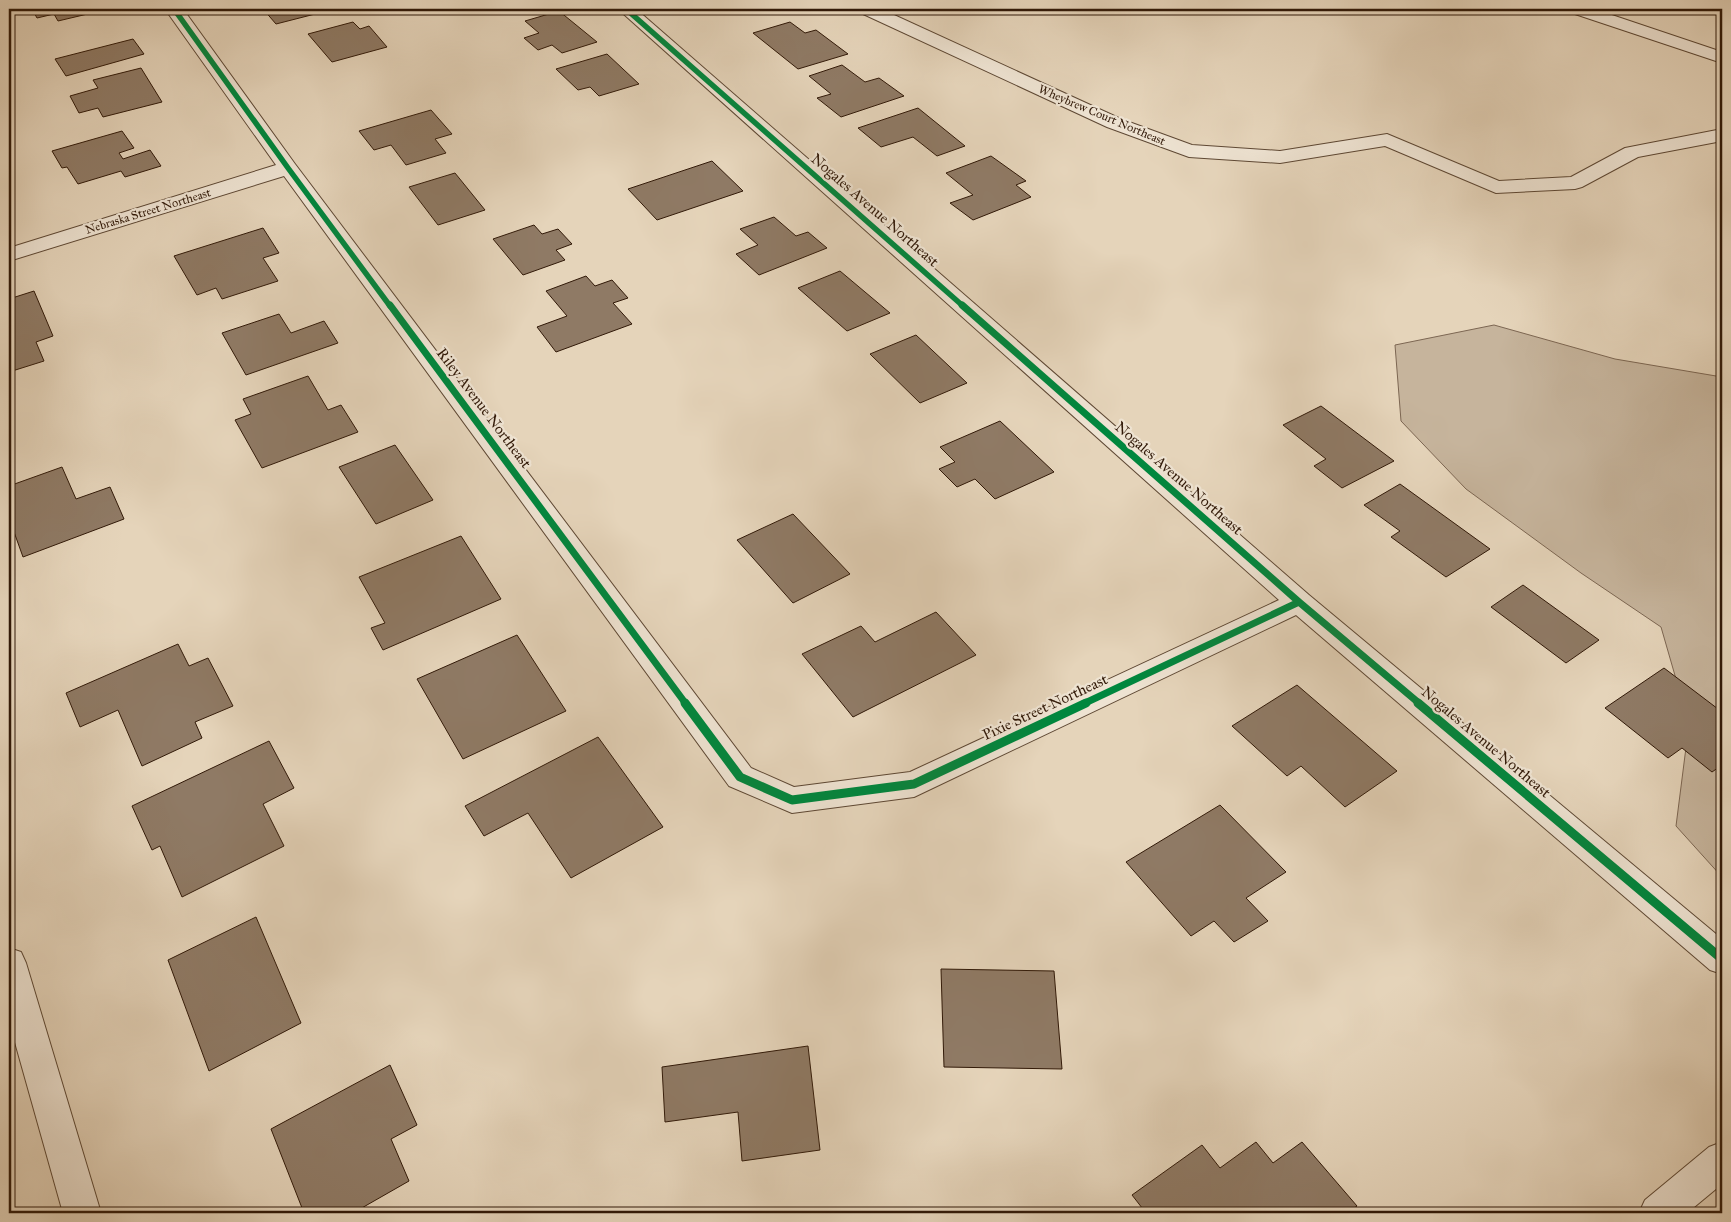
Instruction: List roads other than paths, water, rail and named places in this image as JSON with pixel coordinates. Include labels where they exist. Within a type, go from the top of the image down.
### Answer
[{"type":"street","name":"Riley Avenue Northeast","points":[[174,9],[288,168],[740,777],[792,800]]},
{"type":"street","name":"Nogales Avenue Northeast","points":[[626,9],[1299,602],[1722,959]]},
{"type":"street","name":"Wheybrew Court Northeast","points":[[867,9],[1114,123],[1189,151],[1280,157],[1387,140],[1496,187],[1575,183],[1632,152],[1722,135]]},
{"type":"street","points":[[1578,9],[1722,58]]},
{"type":"street","name":"Nebraska Street Northeast","points":[[9,255],[288,168]]},
{"type":"street","name":"Pixie Street Northeast","points":[[792,800],[914,784],[1299,602]]},
{"type":"street","points":[[9,963],[82,1213]]},
{"type":"street","points":[[1658,1213],[1722,1160]]}]
